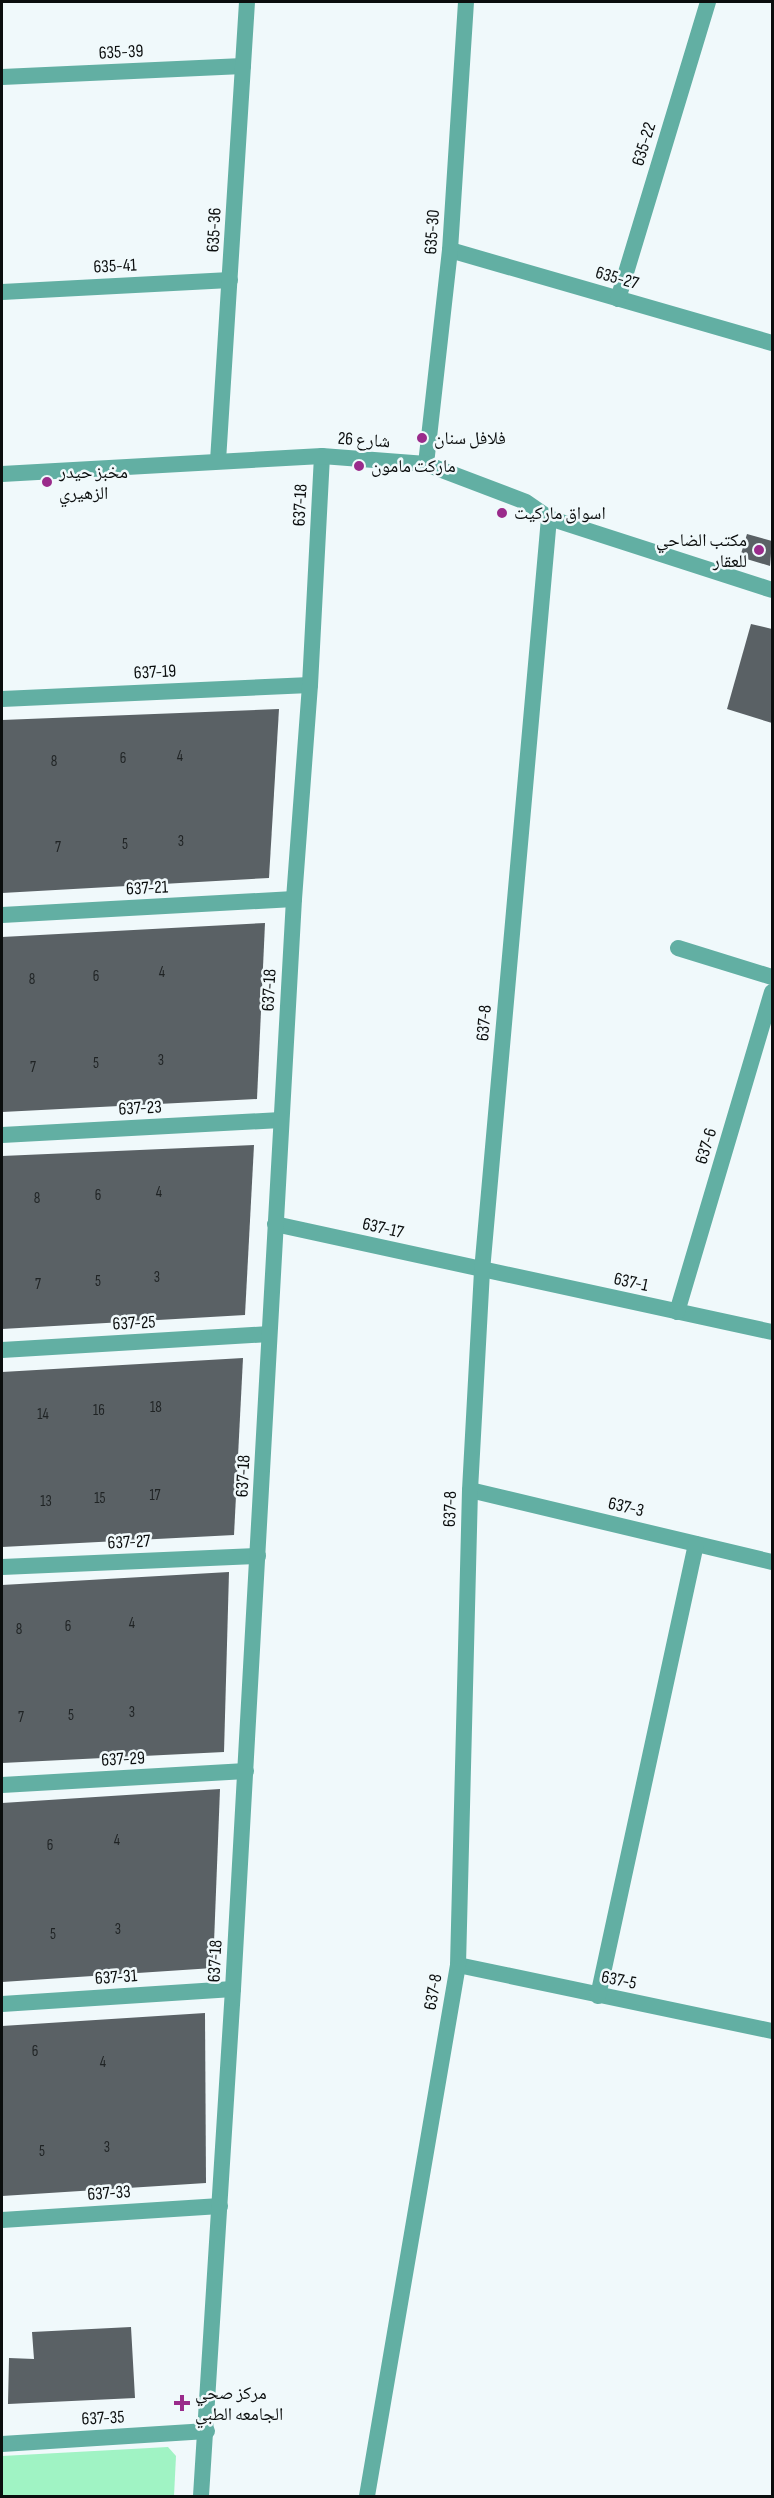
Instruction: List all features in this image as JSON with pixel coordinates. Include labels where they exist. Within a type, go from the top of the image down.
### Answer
[{"type":"street","name":"635-36","points":[[218,461],[247,2]]},
{"type":"street","name":"635-30","points":[[426,464],[450,250],[466,2]]},
{"type":"street","name":"635-22","points":[[618,299],[708,2]]},
{"type":"street","name":"635-39","points":[[2,77],[243,66]]},
{"type":"street","name":"635-27","points":[[450,250],[772,343]]},
{"type":"street","name":"635-41","points":[[2,292],[230,280]]},
{"type":"street","name":"شارع 26","points":[[2,474],[322,456],[426,464],[526,502],[549,518],[772,590]]},
{"type":"street","name":"637-18","points":[[201,2496],[207,2431],[281,1120],[310,684],[322,456]]},
{"type":"street","name":"637-8","points":[[367,2496],[458,1965],[470,1490],[482,1271],[549,518]]},
{"type":"street","name":"637-19","points":[[2,699],[310,684]]},
{"type":"street","name":"637-21","points":[[2,915],[294,899]]},
{"type":"street","points":[[678,948],[772,977]]},
{"type":"street","name":"637-6","points":[[677,1312],[772,992]]},
{"type":"street","name":"637-23","points":[[2,1135],[281,1120]]},
{"type":"street","name":"637-17","points":[[275,1224],[482,1271]]},
{"type":"street","name":"637-1","points":[[482,1271],[772,1332]]},
{"type":"street","name":"637-25","points":[[2,1350],[269,1334]]},
{"type":"street","name":"637-3","points":[[470,1490],[772,1562]]},
{"type":"street","points":[[598,1996],[696,1544]]},
{"type":"street","name":"637-27","points":[[2,1567],[258,1556]]},
{"type":"street","name":"637-29","points":[[2,1785],[246,1771]]},
{"type":"street","name":"637-5","points":[[458,1965],[772,2031]]},
{"type":"street","name":"637-31","points":[[2,2004],[233,1989]]},
{"type":"street","name":"637-33","points":[[2,2220],[220,2206]]},
{"type":"street","name":"637-35","points":[[2,2444],[207,2431]]},
{"type":"green space","points":[[168,2447],[176,2456],[174,2496],[2,2496],[2,2456]]},
{"type":"building","points":[[747,534],[772,541],[770,566],[740,557]]},
{"type":"building","points":[[751,624],[772,629],[772,723],[727,709]]},
{"type":"building","points":[[279,709],[269,878],[2,893],[2,720]]},
{"type":"building","points":[[265,923],[257,1099],[2,1112],[2,937]]},
{"type":"building","points":[[254,1145],[245,1315],[2,1329],[2,1156]]},
{"type":"building","points":[[243,1358],[234,1535],[2,1547],[2,1372]]},
{"type":"building","points":[[229,1572],[224,1752],[2,1763],[2,1585]]},
{"type":"building","points":[[220,1789],[213,1968],[2,1982],[2,1803]]},
{"type":"building","points":[[205,2013],[206,2183],[2,2196],[2,2026]]},
{"type":"building","points":[[131,2327],[135,2398],[8,2404],[9,2358],[34,2359],[32,2332]]},
{"type":"place","name":"فلافل سنان","points":[[422,438]]},
{"type":"place","name":"ماركت مامون","points":[[359,466]]},
{"type":"place","name":"مخبز حيدر الزهيري","points":[[47,482]]},
{"type":"place","name":"اسواق ماركيت","points":[[502,513]]},
{"type":"place","name":"مكتب الضاحي للعقار","points":[[759,550]]},
{"type":"place","name":"مركز صحي الجامعه الطبي","points":[[182,2403]]}]
